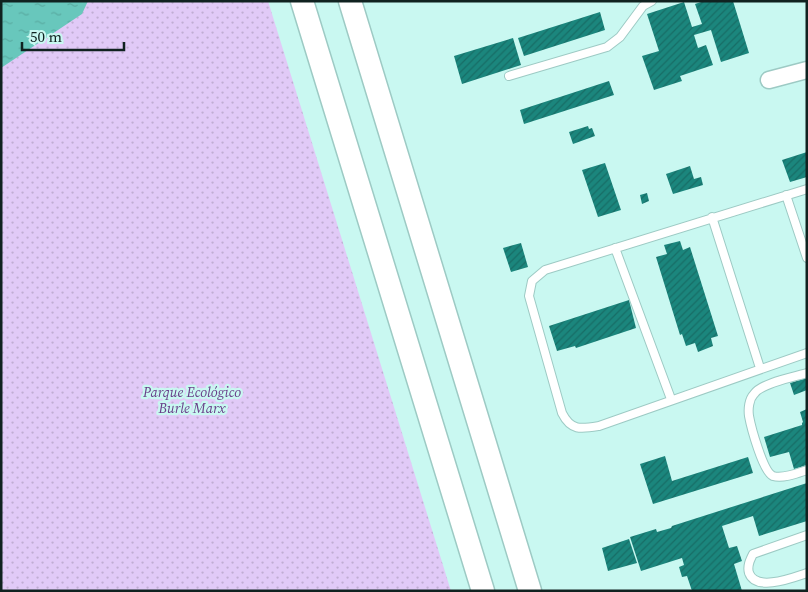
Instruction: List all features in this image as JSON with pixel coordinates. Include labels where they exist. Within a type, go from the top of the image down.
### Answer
[{"type":"street","points":[[302,1],[482,591]]},
{"type":"street","points":[[350,1],[530,591]]},
{"type":"street","points":[[769,80],[807,70]]},
{"type":"lane","points":[[509,76],[607,47],[620,37],[643,6],[652,1]]},
{"type":"lane","points":[[807,189],[545,270],[537,276],[530,286],[529,296],[562,413],[566,422],[571,426],[589,428],[599,426],[671,399],[807,353]]},
{"type":"lane","points":[[786,195],[807,258]]},
{"type":"lane","points":[[712,217],[760,368]]},
{"type":"lane","points":[[615,248],[671,399]]},
{"type":"lane","points":[[807,373],[761,387],[754,394],[750,403],[749,415],[760,454],[767,471],[772,476],[781,476],[807,470]]},
{"type":"lane","points":[[807,535],[753,554],[748,568],[750,576],[761,584],[778,583],[807,573]]},
{"type":"green space","name":"Parque Ecológico Burle Marx","points":[[1,1],[268,1],[451,591],[1,591]]},
{"type":"water","points":[[1,1],[88,1],[82,14],[1,68]]},
{"type":"building","points":[[704,1],[733,1],[749,53],[721,62],[711,30],[694,35],[698,48],[706,45],[713,65],[680,76],[682,81],[654,90],[642,56],[659,51],[647,14],[684,2],[692,27],[702,24],[695,4]]},
{"type":"building","points":[[600,12],[605,30],[524,56],[518,38]]},
{"type":"building","points":[[513,38],[521,65],[462,84],[454,56]]},
{"type":"building","points":[[609,81],[614,95],[524,124],[520,110]]},
{"type":"building","points":[[588,126],[589,129],[592,128],[595,136],[573,144],[569,132]]},
{"type":"building","points":[[807,152],[807,177],[790,182],[782,160]]},
{"type":"building","points":[[605,163],[621,210],[598,217],[582,170]]},
{"type":"building","points":[[690,166],[694,179],[701,177],[703,185],[673,194],[666,174]]},
{"type":"building","points":[[647,193],[649,201],[642,204],[640,195]]},
{"type":"building","points":[[680,241],[683,250],[690,247],[718,336],[711,338],[713,346],[698,352],[695,343],[686,346],[682,334],[680,335],[656,257],[667,254],[664,245]]},
{"type":"building","points":[[521,243],[528,267],[511,272],[503,248]]},
{"type":"building","points":[[629,300],[636,328],[576,348],[575,346],[557,351],[549,326]]},
{"type":"building","points":[[807,378],[807,390],[794,395],[790,383]]},
{"type":"building","points":[[807,409],[807,465],[794,469],[789,452],[770,457],[764,437],[802,425],[800,412]]},
{"type":"building","points":[[665,456],[672,481],[748,457],[753,473],[653,504],[640,464]]},
{"type":"building","points":[[807,483],[807,521],[759,536],[753,516],[722,526],[729,548],[737,546],[742,561],[734,564],[742,591],[692,591],[687,576],[682,577],[679,567],[684,565],[682,558],[641,571],[630,537],[656,529],[657,532],[671,528],[672,526]]},
{"type":"building","points":[[629,539],[637,563],[608,571],[602,548]]}]
